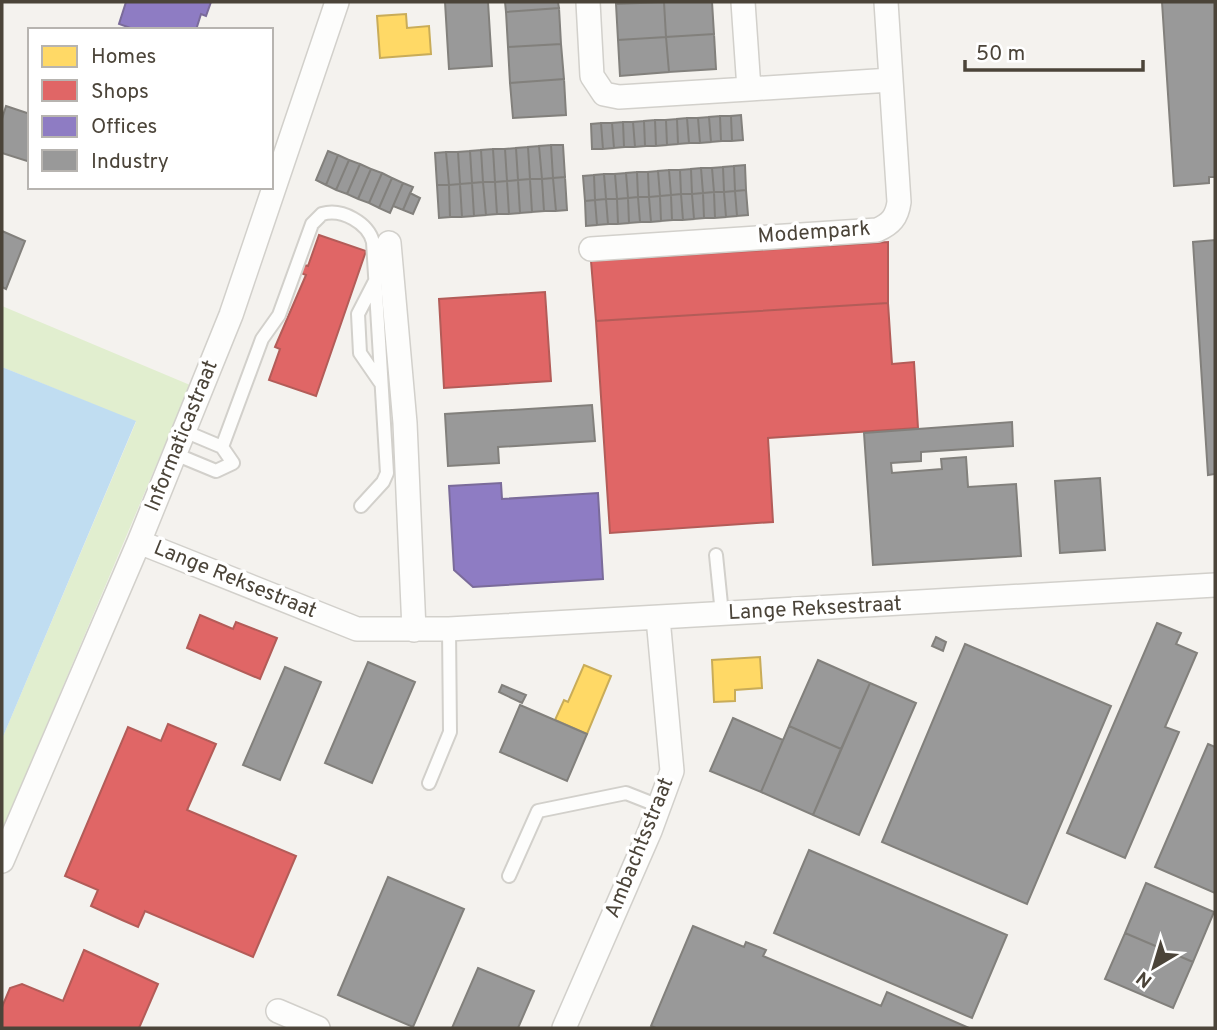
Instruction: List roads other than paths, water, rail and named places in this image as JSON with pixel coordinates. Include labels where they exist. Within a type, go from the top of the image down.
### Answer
[{"type":"street","name":"Informaticastraat","points":[[2,861],[139,542],[231,315],[337,2]]},
{"type":"street","points":[[589,2],[592,76],[604,94],[619,97],[891,80]]},
{"type":"street","points":[[743,2],[749,89]]},
{"type":"street","name":"Modempark","points":[[591,249],[877,230],[886,226],[898,211],[899,202],[886,2]]},
{"type":"street","points":[[389,243],[405,423],[414,630]]},
{"type":"street","name":"Lange Reksestraat","points":[[139,542],[357,629],[449,629],[1215,585]]},
{"type":"street","name":"Ambachtsstraat","points":[[564,1028],[672,771],[658,618]]},
{"type":"street","points":[[278,1011],[318,1028]]},
{"type":"lane","points":[[222,447],[262,339],[279,315],[317,218],[329,211],[366,227],[373,242],[387,473],[383,482],[361,506]]},
{"type":"lane","points":[[375,281],[358,314],[360,354],[381,382]]},
{"type":"lane","points":[[175,454],[216,471],[233,463],[222,447],[184,431]]},
{"type":"lane","points":[[716,555],[722,614]]},
{"type":"lane","points":[[429,783],[450,732],[449,629]]},
{"type":"lane","points":[[509,876],[538,811],[626,793],[659,806]]},
{"type":"water","points":[[2,367],[136,421],[2,739]]}]
